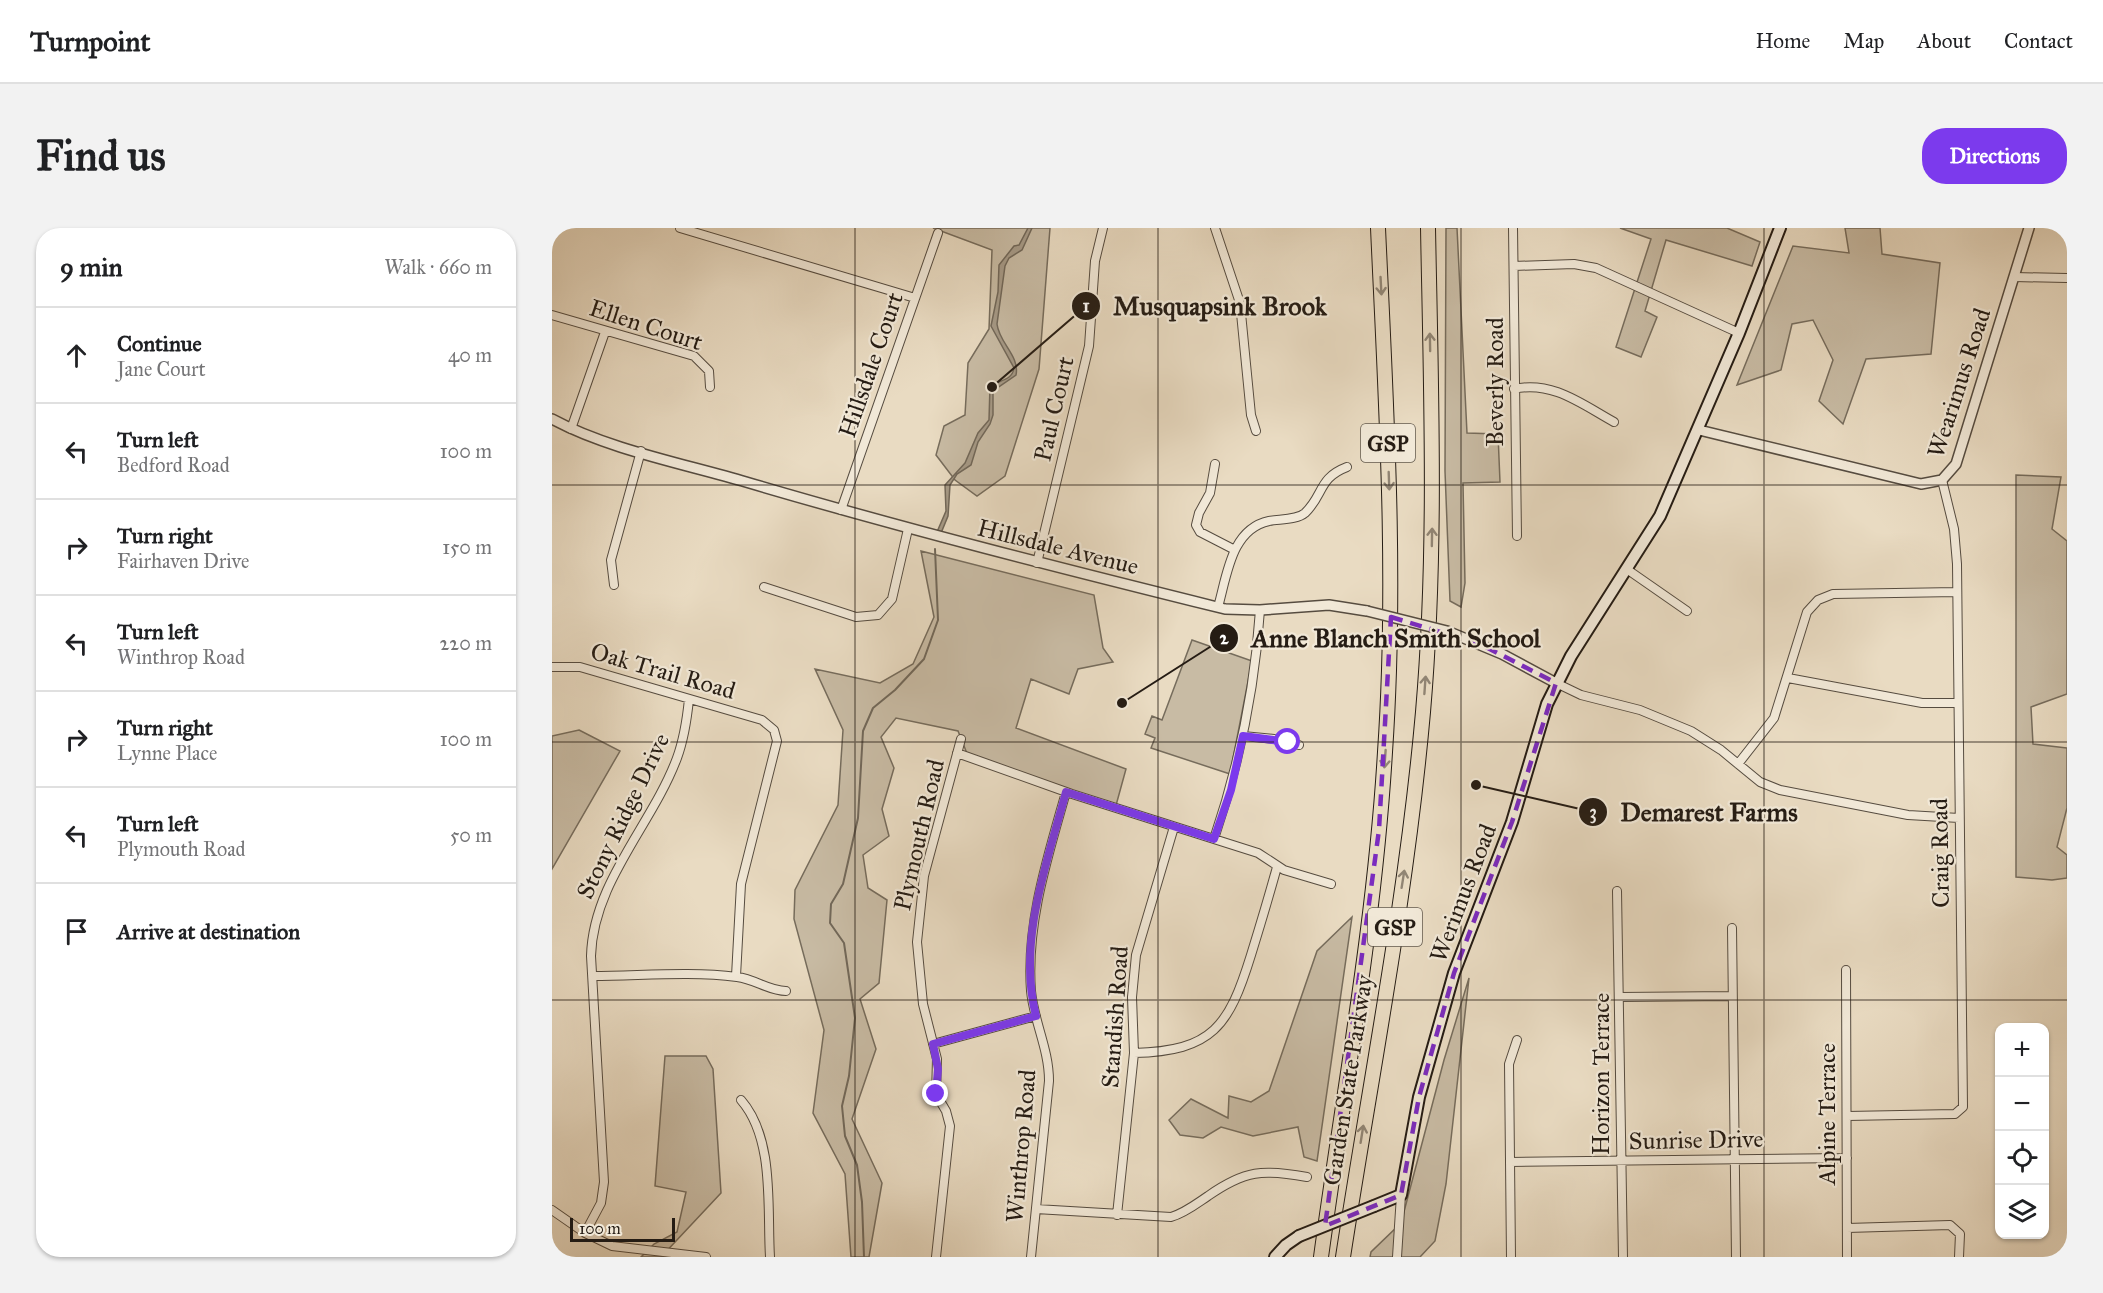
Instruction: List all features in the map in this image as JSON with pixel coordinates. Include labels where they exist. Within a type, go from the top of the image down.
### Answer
[{"type":"highway","name":"Garden State Parkway","points":[[1321,1257],[1371,901],[1386,734],[1391,559],[1378,228]]},
{"type":"highway","name":"Garden State Parkway","points":[[1343,1257],[1405,863],[1423,710],[1432,537],[1428,228]]},
{"type":"main road","name":"Werimus Road","points":[[1401,1195],[1419,1097],[1454,973],[1512,822],[1539,726],[1556,683],[1660,516],[1699,430],[1780,228]]},
{"type":"main road","points":[[1275,1257],[1299,1236],[1401,1195]]},
{"type":"street","points":[[680,228],[915,298]]},
{"type":"street","name":"Paul Court","points":[[1037,563],[1089,346],[1095,261],[1103,228]]},
{"type":"street","points":[[1215,228],[1240,303],[1251,415],[1256,431]]},
{"type":"street","name":"Beverly Road","points":[[1513,228],[1517,536]]},
{"type":"street","name":"Wearimus Road","points":[[1699,430],[1921,484],[1942,480],[1956,465],[2029,228]]},
{"type":"street","name":"Hillsdale Court","points":[[841,510],[938,233]]},
{"type":"street","points":[[1514,266],[1574,264],[1596,268],[1739,333]]},
{"type":"street","points":[[2014,277],[2067,278]]},
{"type":"street","name":"Ellen Court","points":[[552,315],[700,359],[709,371],[710,387]]},
{"type":"street","points":[[571,429],[605,332]]},
{"type":"street","points":[[1514,388],[1532,386],[1554,390],[1614,422]]},
{"type":"street","name":"Hillsdale Avenue","points":[[552,419],[571,429],[841,510],[1037,563],[1218,607],[1260,610],[1329,605],[1447,631],[1502,654],[1556,683]]},
{"type":"street","points":[[614,585],[610,560],[641,451]]},
{"type":"street","points":[[1215,464],[1210,493],[1198,513],[1197,525],[1200,532],[1235,550]]},
{"type":"street","points":[[1218,607],[1235,550],[1241,538],[1257,524],[1300,516],[1305,513],[1332,473],[1347,467]]},
{"type":"street","name":"Craig Road","points":[[1847,1116],[1955,1114],[1963,1107],[1956,545],[1942,480]]},
{"type":"street","points":[[764,587],[856,617],[879,615],[892,599],[908,528]]},
{"type":"street","points":[[1628,570],[1687,611]]},
{"type":"street","points":[[1738,764],[1769,728],[1788,678],[1807,612],[1825,596],[1957,592]]},
{"type":"street","points":[[1214,839],[1231,790],[1243,736],[1256,660],[1260,610]]},
{"type":"street","name":"Oak Trail Road","points":[[552,667],[580,667],[762,720],[774,730],[777,741],[741,884],[736,976]]},
{"type":"street","points":[[1788,678],[1922,703],[1958,703]]},
{"type":"street","points":[[1556,683],[1581,695],[1640,710],[1676,723],[1707,740],[1760,782],[1780,790],[1908,815],[1959,818]]},
{"type":"street","name":"Stony Ridge Drive","points":[[585,1233],[601,1203],[604,1182],[592,941],[598,910],[677,758],[686,725],[689,699]]},
{"type":"street","points":[[1243,736],[1274,739],[1299,745]]},
{"type":"street","name":"Plymouth Road","points":[[936,1257],[950,1126],[946,1111],[936,1094],[938,1069],[919,980],[918,918],[926,868],[961,739]]},
{"type":"street","points":[[957,753],[1066,792],[1258,853],[1277,867],[1331,884]]},
{"type":"street","name":"Winthrop Road","points":[[1030,1257],[1049,1081],[1048,1055],[1036,1016],[1031,978],[1035,914],[1066,792]]},
{"type":"street","name":"Standish Road","points":[[1117,1215],[1134,1053],[1132,997],[1136,955],[1174,826]]},
{"type":"street","points":[[1134,1053],[1156,1053],[1186,1046],[1209,1034],[1227,1017],[1238,997],[1277,867]]},
{"type":"street","name":"Horizon Terrace","points":[[1617,891],[1623,1257]]},
{"type":"street","points":[[1732,928],[1736,1257]]},
{"type":"street","name":"Alpine Terrace","points":[[1846,970],[1848,1257]]},
{"type":"street","points":[[593,976],[736,976],[750,979],[776,991],[786,991]]},
{"type":"street","points":[[1620,997],[1732,996]]},
{"type":"street","points":[[933,1044],[1036,1016]]},
{"type":"street","points":[[1511,1257],[1509,1064],[1517,1040]]},
{"type":"street","points":[[741,1100],[758,1125],[764,1150],[770,1257]]},
{"type":"street","name":"Sunrise Drive","points":[[1510,1162],[1847,1158]]},
{"type":"street","points":[[1036,1209],[1161,1218],[1181,1214],[1229,1182],[1251,1173],[1272,1171],[1307,1177]]},
{"type":"street","points":[[1397,1257],[1401,1195]]},
{"type":"street","points":[[552,1210],[585,1233],[622,1249],[706,1257]]},
{"type":"street","points":[[1847,1228],[1950,1225],[1960,1234],[1959,1257]]},
{"type":"highlighted area","points":[[1391,617],[1480,644],[1556,683],[1512,822],[1454,973],[1419,1097],[1401,1195],[1325,1226],[1379,830]]},
{"type":"shaded area","points":[[933,228],[1050,228],[1039,369],[1005,476],[977,496],[955,480],[936,455],[944,426],[965,415],[968,363],[989,329],[992,250]]},
{"type":"shaded area","points":[[1028,228],[1032,228],[1022,250],[1009,258],[1005,266],[997,324],[1001,337],[1015,362],[1016,375],[993,391],[993,415],[990,424],[978,442],[971,465],[957,474],[950,485],[948,516],[941,533],[937,532],[946,511],[945,485],[965,463],[978,433],[989,420],[990,386],[1008,378],[1013,372],[1014,368],[991,326],[998,292],[999,265],[1014,246],[1019,245]]},
{"type":"shaded area","points":[[1446,228],[1457,228],[1467,433],[1498,434],[1500,482],[1463,483],[1465,583],[1461,607],[1450,601],[1445,471]]},
{"type":"shaded area","points":[[1620,228],[1727,228],[1760,242],[1752,266],[1666,240],[1645,311],[1657,317],[1641,357],[1616,347],[1651,239]]},
{"type":"shaded area","points":[[1845,228],[1880,228],[1882,254],[1940,263],[1931,354],[1866,359],[1843,424],[1819,401],[1833,360],[1813,320],[1792,324],[1781,370],[1737,385],[1793,246],[1849,253]]},
{"type":"shaded area","points":[[2016,475],[2061,477],[2052,529],[2067,541],[2067,694],[2031,707],[2033,744],[2067,748],[2067,808],[2057,847],[2067,855],[2067,878],[2052,880],[2016,877]]},
{"type":"shaded area","points":[[921,551],[1094,595],[1103,648],[1113,662],[1078,669],[1069,694],[1031,679],[1016,728],[1126,769],[1115,809],[970,761],[958,731],[896,718],[881,737],[894,768],[882,809],[889,836],[863,855],[868,888],[887,900],[879,983],[860,999],[876,1049],[852,1119],[882,1183],[869,1257],[851,1257],[845,1174],[813,1113],[824,1030],[794,919],[795,890],[838,805],[843,730],[815,669],[880,683],[913,664],[934,617]]},
{"type":"shaded area","points":[[1192,640],[1252,661],[1230,774],[1151,748],[1155,738],[1145,734],[1152,716],[1162,720]]},
{"type":"shaded area","points":[[579,730],[620,751],[552,869],[552,736]]},
{"type":"shaded area","points":[[1352,917],[1317,1161],[1304,1157],[1298,1127],[1253,1136],[1221,1127],[1203,1138],[1180,1135],[1169,1120],[1191,1099],[1228,1118],[1229,1096],[1251,1102],[1269,1091],[1317,951]]},
{"type":"shaded area","points":[[1469,978],[1446,1184],[1435,1241],[1420,1257],[1370,1257],[1371,1252],[1401,1223],[1444,1060]]},
{"type":"shaded area","points":[[665,1056],[706,1056],[713,1069],[721,1193],[661,1257],[641,1257],[654,1244],[677,1232],[686,1192],[655,1186]]},
{"type":"waterway","points":[[864,1257],[862,1202],[857,1165],[845,1136],[842,1106],[849,1076],[855,1018],[844,943],[830,923],[831,904],[843,884],[858,818],[863,731],[873,708],[895,690],[924,659],[938,620],[935,549]]},
{"type":"place","name":"Musquapsink Brook","points":[[992,387]]},
{"type":"place","name":"Anne Blanch Smith School","points":[[1122,703]]},
{"type":"place","name":"Demarest Farms","points":[[1476,785]]},
{"type":"route","points":[[936,1094],[938,1069],[933,1044],[1036,1016],[1031,989],[1035,914],[1043,875],[1066,792],[1214,839],[1231,790],[1243,736],[1288,742]]}]
